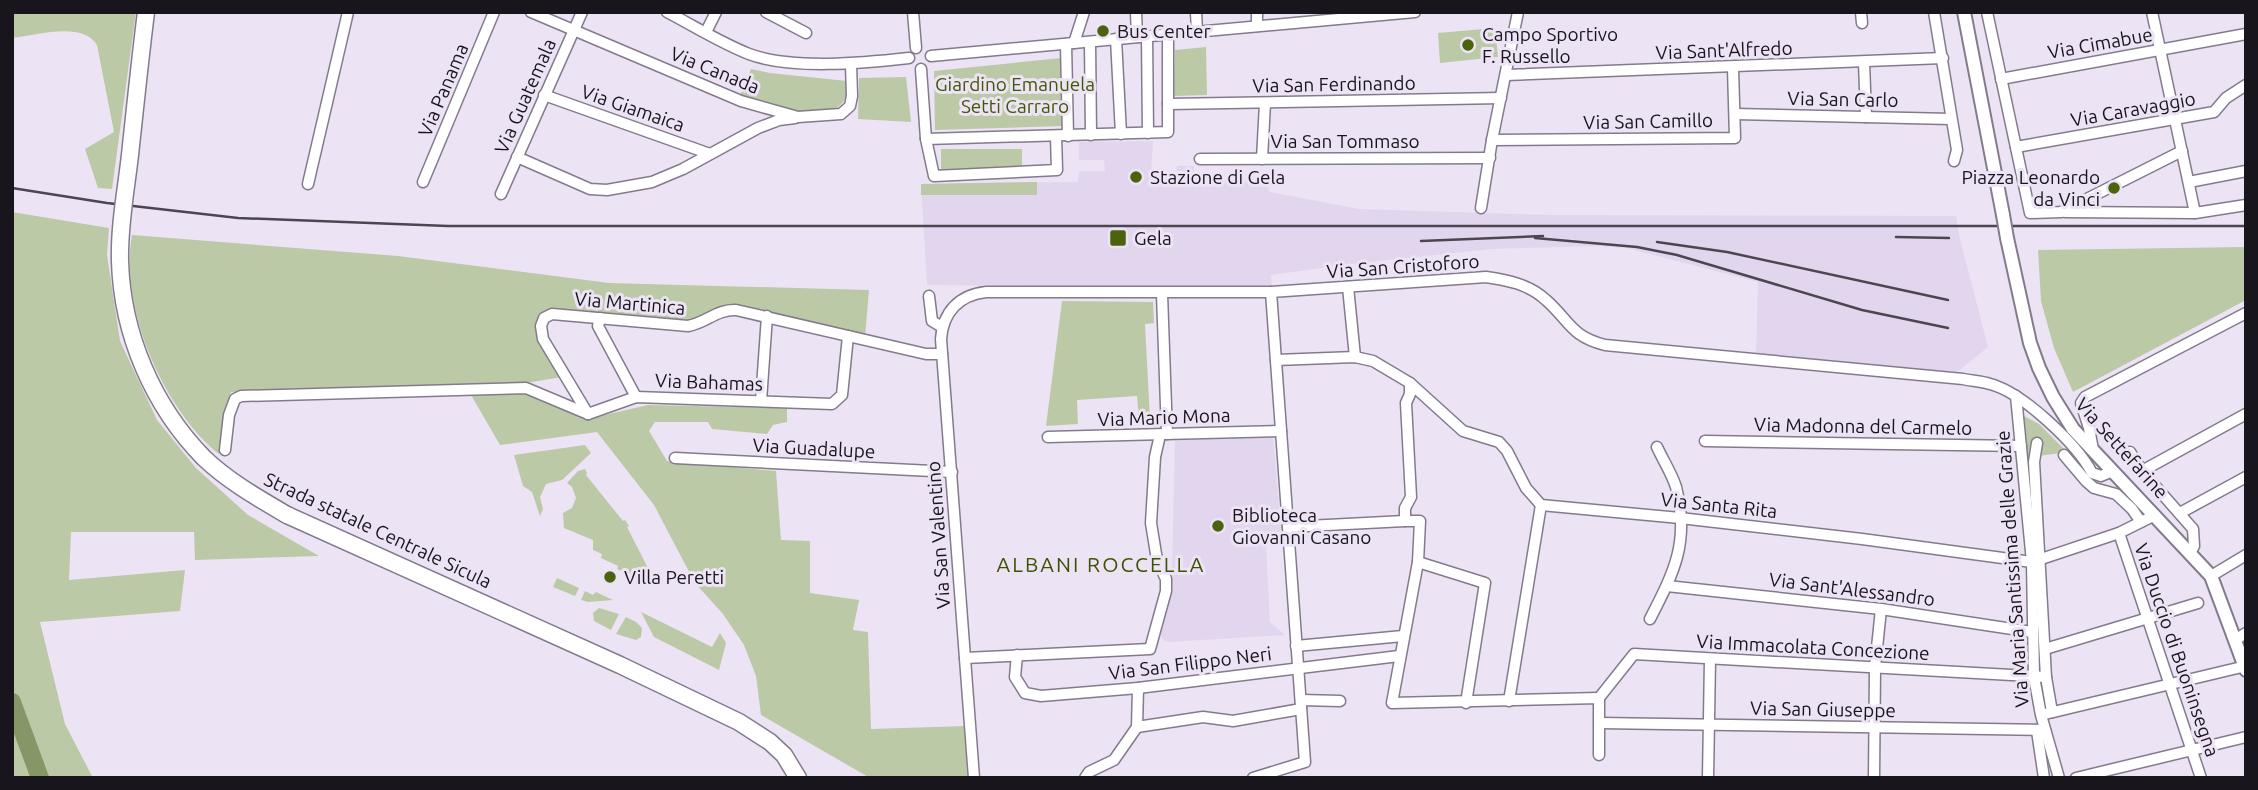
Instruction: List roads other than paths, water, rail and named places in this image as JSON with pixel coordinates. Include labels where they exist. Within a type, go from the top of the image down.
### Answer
[{"type":"main road","name":"Strada statale Centrale Sicula","points":[[146,12],[121,229],[122,293],[139,358],[177,426],[205,458],[244,490],[287,514],[739,722],[771,742],[784,755],[798,778]]},
{"type":"street","points":[[308,184],[348,12]]},
{"type":"street","name":"Via Panama","points":[[423,181],[494,12]]},
{"type":"street","name":"Via Canada","points":[[531,12],[740,101],[799,117],[841,114],[849,106],[852,96],[851,64]]},
{"type":"street","name":"Via Guatemala","points":[[501,194],[582,12]]},
{"type":"street","points":[[667,12],[750,54],[778,61],[851,64],[909,58],[916,48],[913,12]]},
{"type":"street","points":[[706,32],[716,12]]},
{"type":"street","points":[[765,12],[806,33]]},
{"type":"street","points":[[1068,136],[1070,43],[1084,12]]},
{"type":"street","points":[[1136,12],[1142,37],[1148,133]]},
{"type":"street","points":[[1196,12],[1196,32]]},
{"type":"street","points":[[1257,12],[1257,26]]},
{"type":"street","points":[[931,56],[1415,12]]},
{"type":"street","points":[[1481,208],[1518,12]]},
{"type":"street","points":[[1934,12],[1957,150],[1954,161]]},
{"type":"street","name":"Via Settefarine","points":[[1964,12],[2007,238],[2030,343],[2039,368],[2073,429],[2211,576],[2241,637],[2245,667]]},
{"type":"street","points":[[1987,12],[2030,213],[2195,213],[2246,205]]},
{"type":"street","points":[[2151,12],[2195,213]]},
{"type":"street","points":[[926,139],[1168,132],[1168,34]]},
{"type":"street","name":"Via Cimabue","points":[[2001,79],[2246,34]]},
{"type":"street","points":[[1116,39],[1121,134]]},
{"type":"street","points":[[1090,42],[1091,135]]},
{"type":"street","points":[[909,58],[913,66],[921,69],[929,65],[931,56],[926,49],[916,48]]},
{"type":"street","name":"Via Sant'Alfredo","points":[[1506,75],[1942,58]]},
{"type":"street","points":[[1864,62],[1866,117]]},
{"type":"street","name":"Via San Camillo","points":[[1492,140],[1735,138],[1733,68]]},
{"type":"street","points":[[921,69],[926,139],[934,176],[1057,170],[1056,136]]},
{"type":"street","name":"Via Caravaggio","points":[[2016,147],[2214,112],[2226,98],[2246,85]]},
{"type":"street","name":"Via Giamaica","points":[[544,95],[710,154]]},
{"type":"street","name":"Via San Ferdinando","points":[[1168,104],[1501,98]]},
{"type":"street","points":[[1262,159],[1265,103]]},
{"type":"street","name":"Via San Carlo","points":[[1735,114],[1951,119]]},
{"type":"street","points":[[517,157],[590,189],[607,190],[652,182],[683,169],[758,128],[779,120],[799,117]]},
{"type":"street","points":[[2061,212],[2182,151]]},
{"type":"street","name":"Via San Tommaso","points":[[1200,159],[1490,158]]},
{"type":"street","points":[[2189,182],[2246,171]]},
{"type":"street","name":"Via San Cristoforo","points":[[942,327],[952,307],[964,298],[979,293],[1271,292],[1486,277],[1522,285],[1539,294],[1581,337],[1605,345],[1992,384],[2016,396],[2047,420],[2087,463],[2092,473],[2101,476],[2113,471]]},
{"type":"street","points":[[1348,287],[1355,357]]},
{"type":"street","points":[[1253,778],[1305,762],[1271,292]]},
{"type":"street","points":[[965,658],[1150,649],[1166,591],[1166,579],[1157,560],[1151,523],[1155,457],[1164,435],[1162,294]]},
{"type":"street","name":"Via San Valentino","points":[[929,296],[932,321],[942,327],[974,778]]},
{"type":"street","name":"Via Martinica","points":[[588,414],[542,339],[541,326],[544,318],[552,314],[688,327],[724,309],[767,316],[926,354],[942,354]]},
{"type":"street","points":[[2093,450],[2081,403],[2085,397],[2246,313]]},
{"type":"street","points":[[761,401],[767,316]]},
{"type":"street","points":[[600,318],[598,326],[636,397]]},
{"type":"street","name":"Via Bahamas","points":[[588,414],[636,397],[832,404],[842,394],[848,336]]},
{"type":"street","points":[[1276,360],[1355,357],[1373,361],[1410,383],[1464,431],[1499,442],[1507,451],[1527,488],[1541,505],[1509,701]]},
{"type":"street","points":[[1405,521],[1405,508],[1411,497],[1406,403],[1410,394],[1410,383]]},
{"type":"street","points":[[225,450],[229,415],[235,399],[241,396],[527,388],[588,414]]},
{"type":"street","name":"Via Maria Santissima delle Grazie","points":[[2016,396],[2045,649],[2046,714],[2041,730],[2043,778]]},
{"type":"street","points":[[2142,471],[2246,414]]},
{"type":"street","name":"Via Mario Mona","points":[[1048,437],[1281,431]]},
{"type":"street","name":"Via Madonna del Carmelo","points":[[1705,440],[2021,446]]},
{"type":"street","points":[[2037,443],[2034,462],[2037,561],[2119,533],[2155,515]]},
{"type":"street","points":[[1650,619],[1667,586],[1681,549],[1676,486],[1657,447]]},
{"type":"street","name":"Via Settefarine","points":[[2130,452],[2142,471],[2193,529],[2195,537],[2190,553]]},
{"type":"street","points":[[2064,454],[2086,481],[2094,488],[2116,494],[2132,509],[2141,523]]},
{"type":"street","name":"Via Guadalupe","points":[[674,457],[952,472]]},
{"type":"street","points":[[2180,513],[2246,477]]},
{"type":"street","name":"Via Santa Rita","points":[[1541,505],[1680,518],[2037,561]]},
{"type":"street","points":[[1288,527],[1420,521],[1418,562],[1392,703],[1599,698],[1598,755]]},
{"type":"street","name":"Via Duccio di Buoninsegna","points":[[2119,533],[2201,778]]},
{"type":"street","points":[[2211,576],[2246,555]]},
{"type":"street","name":"Via Maria Santissima delle Grazie","points":[[2037,561],[2032,632],[2034,677],[2046,714]]},
{"type":"street","points":[[1418,562],[1485,583],[1466,703]]},
{"type":"street","name":"Via Sant'Alessandro","points":[[1667,586],[1881,608],[2032,632]]},
{"type":"street","points":[[2045,649],[2198,603]]},
{"type":"street","points":[[1874,778],[1875,667],[1881,608]]},
{"type":"street","points":[[1296,646],[1403,636]]},
{"type":"street","name":"Via Immacolata Concezione","points":[[1599,698],[1634,654],[2046,677]]},
{"type":"street","name":"Via San Filippo Neri","points":[[1017,655],[1015,677],[1025,693],[1041,696],[1138,688],[1399,656]]},
{"type":"street","points":[[1707,778],[1710,659]]},
{"type":"street","points":[[2046,714],[2245,667]]},
{"type":"street","points":[[1085,778],[1090,772],[1114,760],[1137,727],[1138,688]]},
{"type":"street","points":[[1137,727],[1203,717],[1233,721],[1301,704],[1340,701]]},
{"type":"street","name":"Via San Giuseppe","points":[[1600,723],[2041,730]]},
{"type":"street","name":"Via Maria Santissima delle Grazie","points":[[2041,730],[2059,778]]},
{"type":"street","points":[[2076,778],[2246,737]]},
{"type":"waterway","points":[[12,702],[40,778]]},
{"type":"railway","points":[[12,188],[107,203],[238,218],[448,226],[2246,226]]},
{"type":"railway","points":[[1421,241],[1543,236]]},
{"type":"railway","points":[[1896,237],[1949,238]]},
{"type":"railway","points":[[1535,238],[1637,247],[1677,255],[1862,310],[1948,328]]},
{"type":"railway","points":[[1657,242],[1727,252],[1948,300]]},
{"type":"place","name":"Bus Center","points":[[1103,31]]},
{"type":"place","name":"Campo Sportivo F. Russello","points":[[1468,45]]},
{"type":"place","name":"Stazione di Gela","points":[[1136,177]]},
{"type":"place","name":"Piazza Leonardo da Vinci","points":[[2114,188]]},
{"type":"place","name":"Gela","points":[[1118,238]]},
{"type":"place","name":"Biblioteca Giovanni Casano","points":[[1218,526]]},
{"type":"place","name":"Villa Peretti","points":[[610,577]]},
{"type":"district","name":"ALBANI ROCCELLA","points":[[1101,564]]},
{"type":"park label","name":"Giardino Emanuela Setti Carraro","points":[[1015,95]]}]
